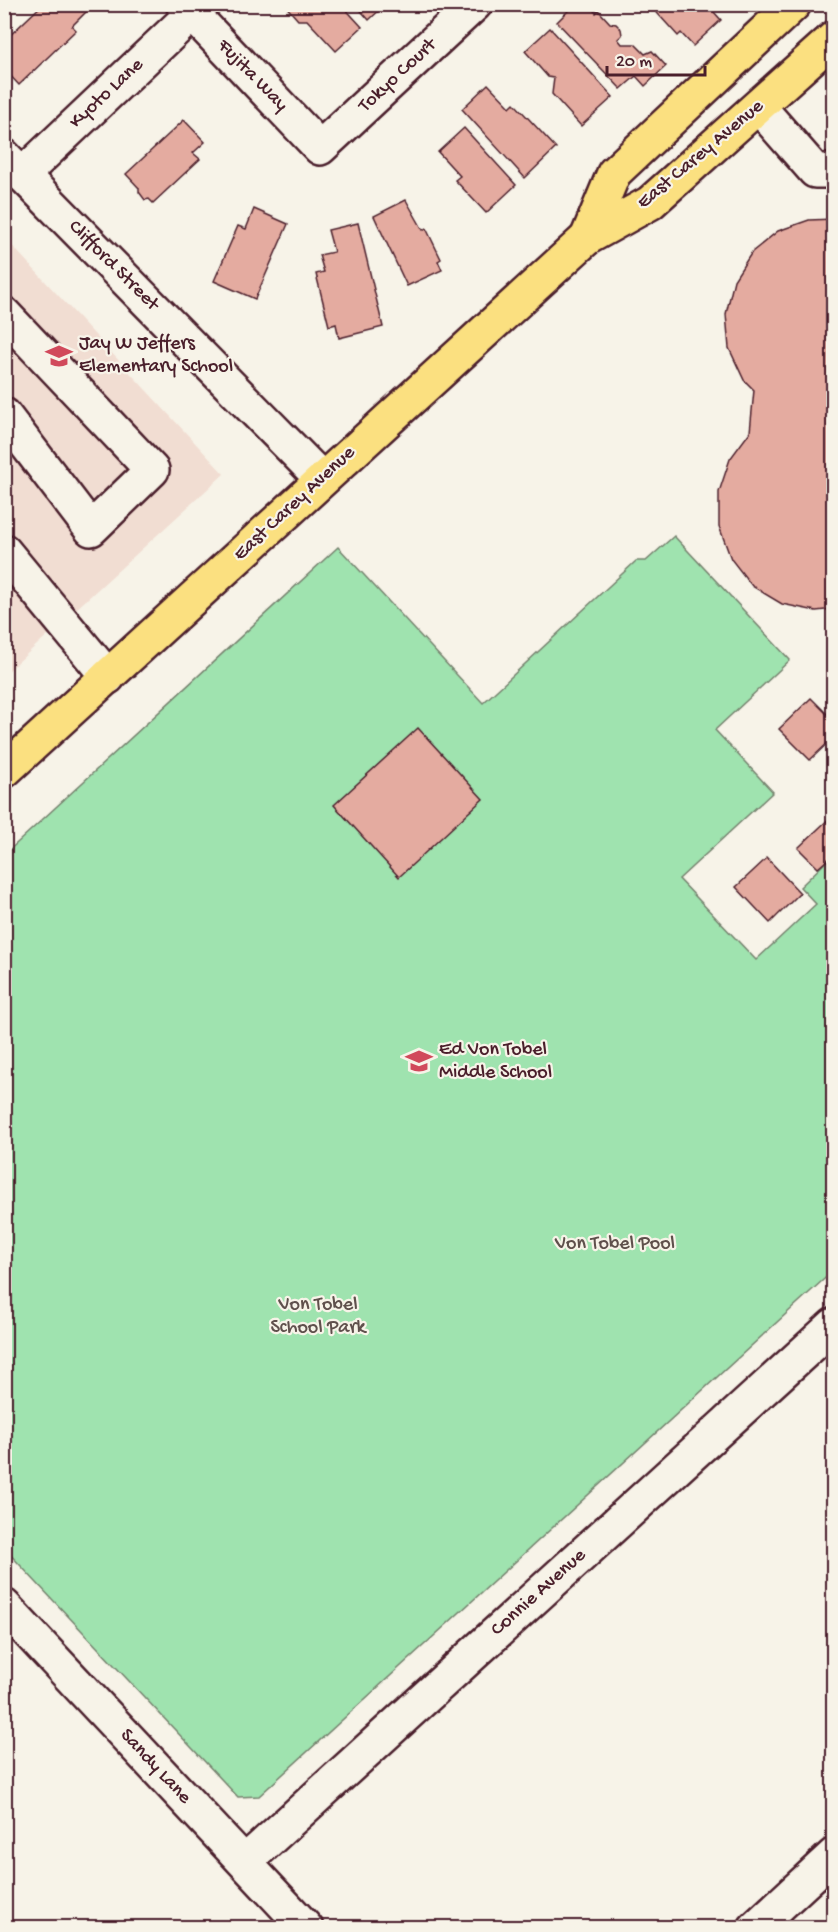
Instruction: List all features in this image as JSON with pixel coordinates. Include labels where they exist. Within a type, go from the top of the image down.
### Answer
[{"type":"main road","name":"East Carey Avenue","points":[[587,238],[614,173],[794,4]]},
{"type":"main road","name":"East Carey Avenue","points":[[4,771],[587,238],[650,203],[834,38]]},
{"type":"street","name":"Tokyo Court","points":[[320,148],[476,4]]},
{"type":"street","name":"Fujita Way","points":[[188,9],[320,148]]},
{"type":"street","name":"Kyoto Lane","points":[[13,166],[188,9]]},
{"type":"street","points":[[759,107],[815,171],[834,171]]},
{"type":"street","name":"Clifford Street","points":[[13,166],[322,479]]},
{"type":"street","points":[[4,314],[152,470],[91,530],[4,415]]},
{"type":"street","points":[[4,551],[108,677]]},
{"type":"street","name":"Connie Avenue","points":[[244,1862],[834,1324]]},
{"type":"street","name":"Sandy Lane","points":[[4,1606],[306,1928]]},
{"type":"street","points":[[755,1928],[834,1855]]},
{"type":"shaded area","name":"Jay W Jeffers Elementary School","points":[[5,238],[224,474],[5,674]]},
{"type":"green space","name":"Von Tobel School Park","points":[[674,536],[790,660],[715,730],[773,792],[679,879],[756,960],[816,904],[800,887],[833,855],[833,1271],[259,1796],[238,1797],[5,1549],[5,854],[338,547],[483,703],[636,561],[646,561]]},
{"type":"building","points":[[43,4],[94,4],[72,26],[76,30],[19,85],[4,69],[4,50],[7,48],[4,41]]},
{"type":"building","points":[[284,4],[341,4],[362,27],[336,51],[307,20],[298,20]]},
{"type":"building","points":[[355,4],[386,4],[369,20]]},
{"type":"building","points":[[575,4],[588,4],[596,13],[598,10],[610,23],[616,24],[621,29],[622,35],[618,39],[622,44],[635,44],[645,54],[652,51],[666,66],[645,86],[636,76],[621,89],[557,22]]},
{"type":"building","points":[[649,4],[707,4],[721,20],[693,46],[681,33],[678,36]]},
{"type":"building","points":[[550,28],[613,97],[581,126],[552,94],[554,78],[548,77],[525,51]]},
{"type":"building","points":[[488,84],[510,107],[514,103],[556,148],[525,178],[462,109]]},
{"type":"building","points":[[184,120],[205,142],[193,153],[200,159],[153,203],[149,199],[145,200],[139,188],[126,174]]},
{"type":"building","points":[[464,128],[516,185],[486,213],[455,180],[460,176],[438,152]]},
{"type":"building","points":[[406,200],[423,230],[426,228],[441,259],[438,261],[442,270],[407,286],[374,216]]},
{"type":"building","points":[[254,209],[288,224],[255,299],[214,281],[238,226],[246,229]]},
{"type":"building","points":[[834,219],[834,609],[816,611],[782,604],[752,586],[731,559],[719,526],[719,492],[730,459],[750,432],[754,390],[744,380],[729,348],[726,314],[734,280],[752,252],[778,231],[809,220]]},
{"type":"building","points":[[358,223],[383,327],[339,338],[336,324],[329,326],[316,274],[324,272],[319,255],[334,252],[328,230]]},
{"type":"building","points":[[811,698],[834,721],[834,737],[810,760],[779,729]]},
{"type":"building","points":[[418,728],[483,799],[399,877],[334,805]]},
{"type":"building","points":[[834,814],[834,854],[818,868],[798,848]]},
{"type":"building","points":[[767,858],[800,893],[770,923],[736,887]]},
{"type":"place","name":"Jay W Jeffers Elementary School","points":[[59,356]]},
{"type":"place","name":"Ed Von Tobel Middle School","points":[[419,1061]]},
{"type":"park label","name":"Von Tobel Pool","points":[[615,1244]]}]
